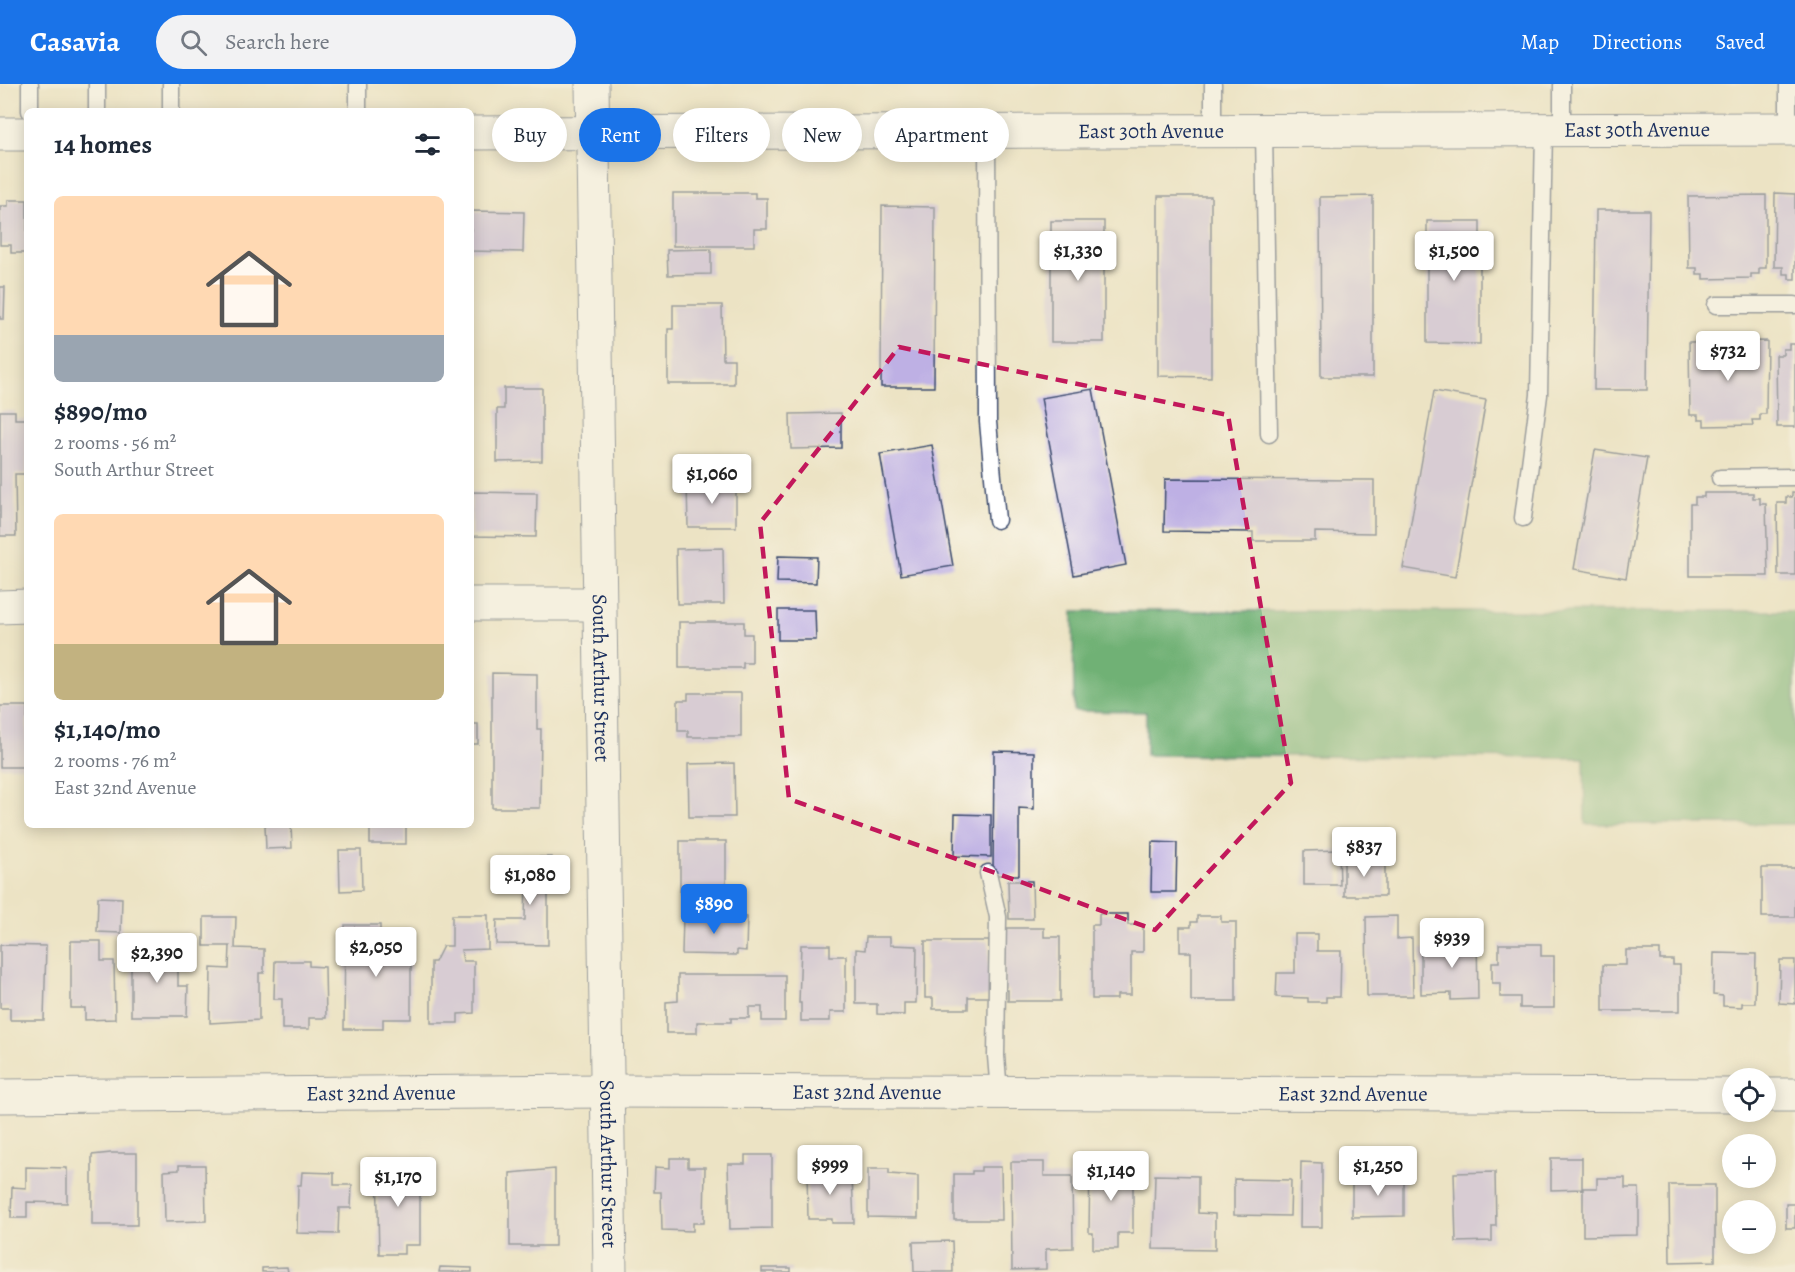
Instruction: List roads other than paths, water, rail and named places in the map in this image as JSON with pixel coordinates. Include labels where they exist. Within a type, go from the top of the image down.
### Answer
[{"type":"street","name":"South Arthur Street","points":[[592,84],[592,108]]},
{"type":"street","name":"East 30th Avenue","points":[[1009,131],[1791,129]]},
{"type":"street","name":"East 30th Avenue","points":[[661,132],[874,131]]},
{"type":"street","name":"East 30th Avenue","points":[[474,133],[579,132]]},
{"type":"street","points":[[0,134],[24,134]]},
{"type":"street","name":"South Arthur Street","points":[[592,162],[610,1272]]},
{"type":"street","points":[[474,604],[599,604]]},
{"type":"street","points":[[0,606],[24,606]]},
{"type":"street","name":"East 32nd Avenue","points":[[0,1096],[606,1091],[1722,1095]]},
{"type":"street","points":[[1776,1095],[1795,1095]]},
{"type":"lane","points":[[30,84],[30,108]]},
{"type":"lane","points":[[97,84],[97,108]]},
{"type":"lane","points":[[171,84],[171,108]]},
{"type":"lane","points":[[358,84],[358,108]]},
{"type":"lane","points":[[1213,84],[1213,131]]},
{"type":"lane","points":[[1523,518],[1539,395],[1553,130],[1562,84]]},
{"type":"lane","points":[[1788,84],[1791,129]]},
{"type":"lane","points":[[1264,131],[1269,434]]},
{"type":"lane","points":[[988,162],[988,422],[997,520]]},
{"type":"lane","points":[[1716,305],[1795,305]]},
{"type":"lane","points":[[1720,478],[1795,477]]},
{"type":"lane","points":[[988,873],[998,917],[996,1056],[999,1092]]}]
